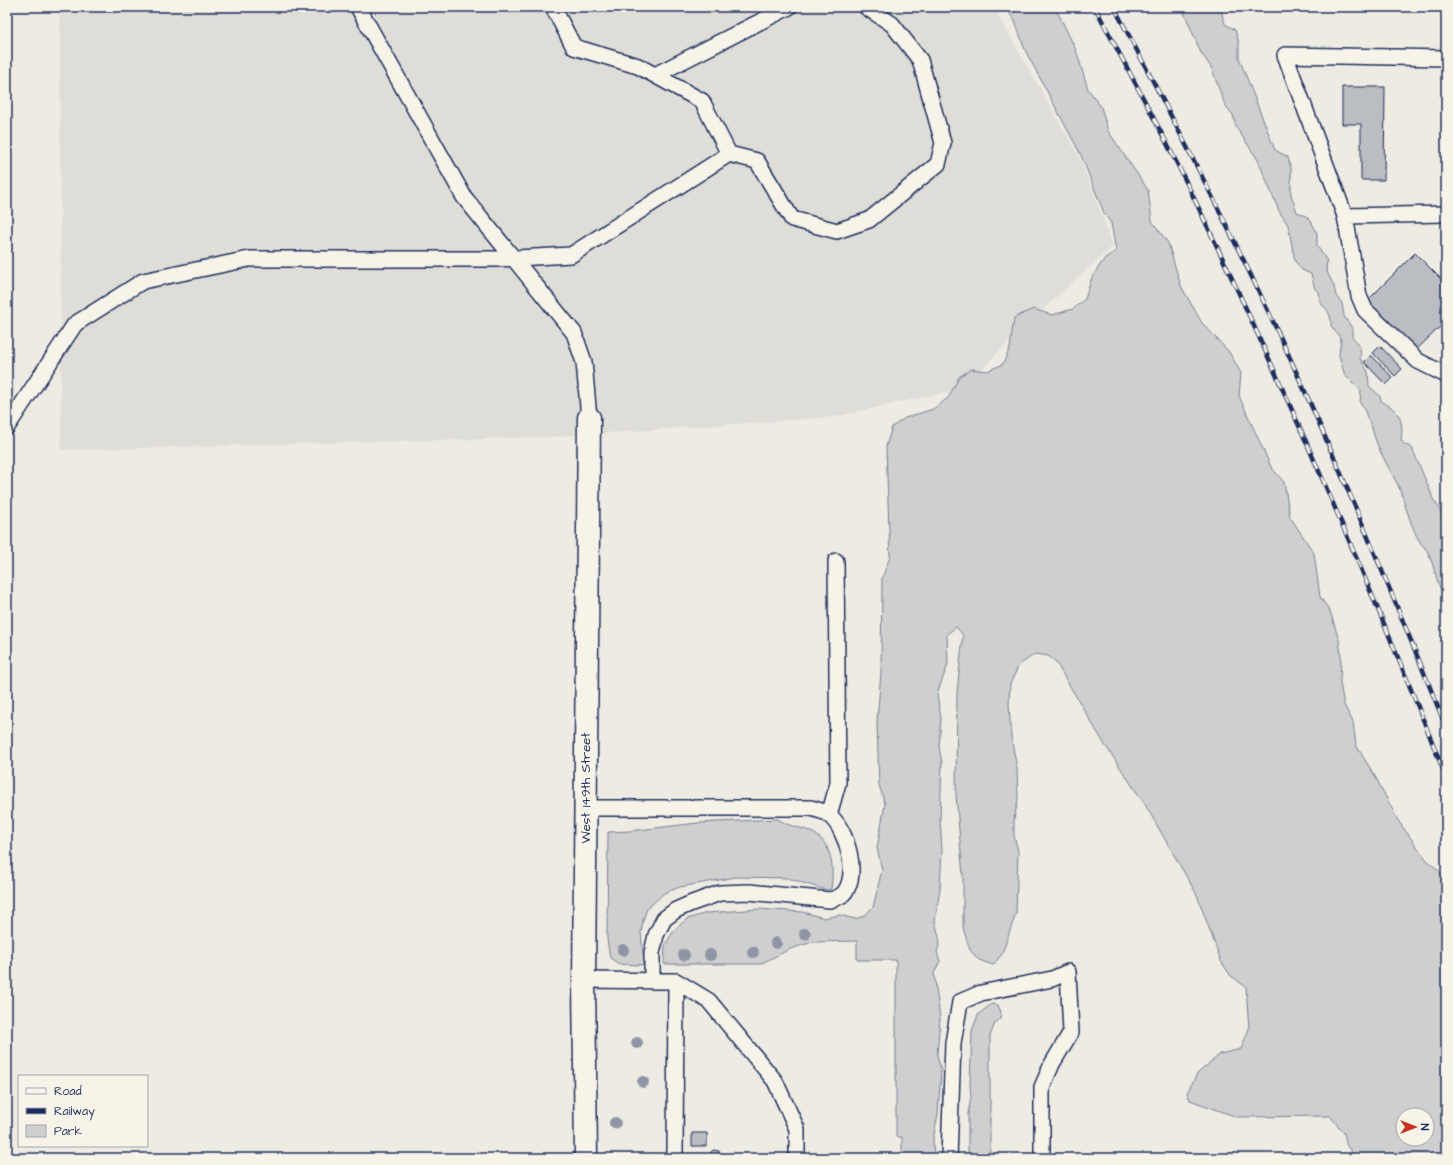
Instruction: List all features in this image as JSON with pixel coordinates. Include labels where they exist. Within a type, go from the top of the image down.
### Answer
[{"type":"street","name":"West 149th Street","points":[[586,1158],[584,980],[589,418]]},
{"type":"lane","points":[[358,7],[464,197],[574,333],[584,362],[589,418]]},
{"type":"lane","points":[[553,7],[574,46],[638,66],[702,101],[729,154]]},
{"type":"lane","points":[[655,75],[789,7]]},
{"type":"lane","points":[[7,427],[75,324],[143,281],[249,259],[514,258],[570,255],[729,154],[757,161],[792,219],[837,231],[869,220],[938,164],[943,143],[920,60],[892,24],[866,7]]},
{"type":"lane","points":[[1446,58],[1285,55],[1345,216],[1359,296],[1366,310],[1418,361],[1446,375]]},
{"type":"lane","points":[[1345,216],[1446,214]]},
{"type":"lane","points":[[829,814],[838,783],[836,561]]},
{"type":"lane","points":[[586,808],[812,808],[829,814],[841,830],[849,852],[851,876],[847,887],[841,896],[830,900],[821,900],[749,892],[720,893],[676,910],[664,919],[656,935],[652,953],[652,981]]},
{"type":"lane","points":[[949,1158],[953,1043],[960,1002],[981,993],[1052,979],[1068,972],[1070,1032],[1052,1064],[1042,1087],[1042,1158]]},
{"type":"lane","points":[[584,980],[676,982],[709,1001],[775,1081],[797,1129],[797,1158]]},
{"type":"lane","points":[[675,1158],[676,982]]},
{"type":"shaded area","points":[[60,7],[993,7],[1081,160],[1113,246],[1020,330],[964,388],[833,417],[552,437],[61,450]]},
{"type":"green space","points":[[1005,7],[1053,7],[1059,15],[1076,50],[1088,89],[1101,107],[1108,131],[1148,190],[1152,221],[1168,243],[1181,286],[1202,323],[1229,352],[1241,373],[1239,396],[1271,467],[1284,482],[1290,517],[1314,553],[1320,597],[1330,611],[1339,640],[1341,655],[1340,683],[1344,705],[1353,722],[1356,745],[1376,778],[1399,822],[1426,859],[1439,871],[1446,883],[1446,1158],[1356,1158],[1347,1146],[1344,1133],[1330,1116],[1237,1117],[1190,1100],[1187,1093],[1197,1074],[1220,1054],[1241,1049],[1249,1029],[1246,987],[1230,975],[1221,961],[1197,895],[1146,806],[1105,745],[1055,661],[1048,656],[1035,654],[1019,665],[1010,684],[1009,704],[1011,737],[1017,768],[1018,800],[1014,819],[1014,836],[1018,851],[1016,913],[1002,954],[993,965],[979,960],[970,950],[963,928],[963,876],[956,795],[957,693],[963,635],[956,627],[947,634],[948,664],[937,694],[941,718],[939,747],[942,763],[940,819],[942,850],[940,889],[935,921],[940,942],[937,952],[940,961],[934,973],[940,1019],[937,1055],[941,1070],[938,1114],[933,1139],[934,1158],[902,1158],[902,1137],[896,1137],[896,960],[857,960],[857,941],[813,942],[790,949],[760,964],[664,964],[665,945],[675,929],[687,919],[707,913],[759,909],[803,912],[824,918],[840,915],[855,919],[864,916],[873,907],[882,870],[877,848],[885,804],[879,785],[877,721],[881,672],[882,578],[890,557],[886,446],[892,427],[905,418],[933,409],[948,398],[959,377],[971,369],[987,371],[1003,364],[1010,348],[1014,318],[1033,309],[1052,315],[1073,309],[1085,299],[1092,277],[1105,258],[1116,251],[1111,223],[1104,213],[1081,155],[1025,50],[1015,21]]},
{"type":"green space","points":[[1182,7],[1220,7],[1225,24],[1235,30],[1239,43],[1239,58],[1275,150],[1288,157],[1291,168],[1291,195],[1297,212],[1306,216],[1311,221],[1317,233],[1317,246],[1327,261],[1326,270],[1334,286],[1336,296],[1342,303],[1344,316],[1352,328],[1352,337],[1359,346],[1361,352],[1360,358],[1368,372],[1369,386],[1379,395],[1382,402],[1397,413],[1402,428],[1401,440],[1404,444],[1412,448],[1432,497],[1439,508],[1446,528],[1446,599],[1438,583],[1429,554],[1416,536],[1400,489],[1380,450],[1365,412],[1365,408],[1360,403],[1361,390],[1345,376],[1339,355],[1341,339],[1331,326],[1329,314],[1326,308],[1321,304],[1319,292],[1315,289],[1311,274],[1302,270],[1295,261],[1288,225],[1279,211],[1258,160],[1236,127],[1233,115],[1225,105],[1211,67],[1201,53]]},
{"type":"green space","points":[[778,819],[789,825],[809,831],[817,835],[823,841],[832,864],[831,889],[826,890],[788,878],[736,877],[680,887],[664,893],[647,909],[643,920],[641,933],[644,961],[642,965],[619,964],[610,958],[607,939],[608,832],[698,823]]},
{"type":"green space","points":[[991,1004],[998,1005],[1001,1012],[1000,1019],[995,1023],[990,1036],[990,1158],[968,1158],[968,1113],[971,1098],[972,1031],[978,1015]]},
{"type":"building","points":[[1342,87],[1385,87],[1384,180],[1361,180],[1361,124],[1342,124]]},
{"type":"building","points":[[1415,253],[1446,284],[1446,321],[1415,351],[1366,302]]},
{"type":"building","points":[[1380,346],[1402,369],[1395,376],[1373,353]]},
{"type":"building","points":[[1371,355],[1393,378],[1386,385],[1364,362]]},
{"type":"building","points":[[692,1133],[707,1133],[707,1146],[692,1146]]},
{"type":"building","points":[[713,1150],[719,1151],[722,1158],[709,1158],[710,1153]]},
{"type":"railway","points":[[1095,7],[1180,169],[1259,336],[1355,555],[1446,777]]},
{"type":"railway","points":[[1114,7],[1204,180],[1289,356],[1370,541],[1446,727]]}]
